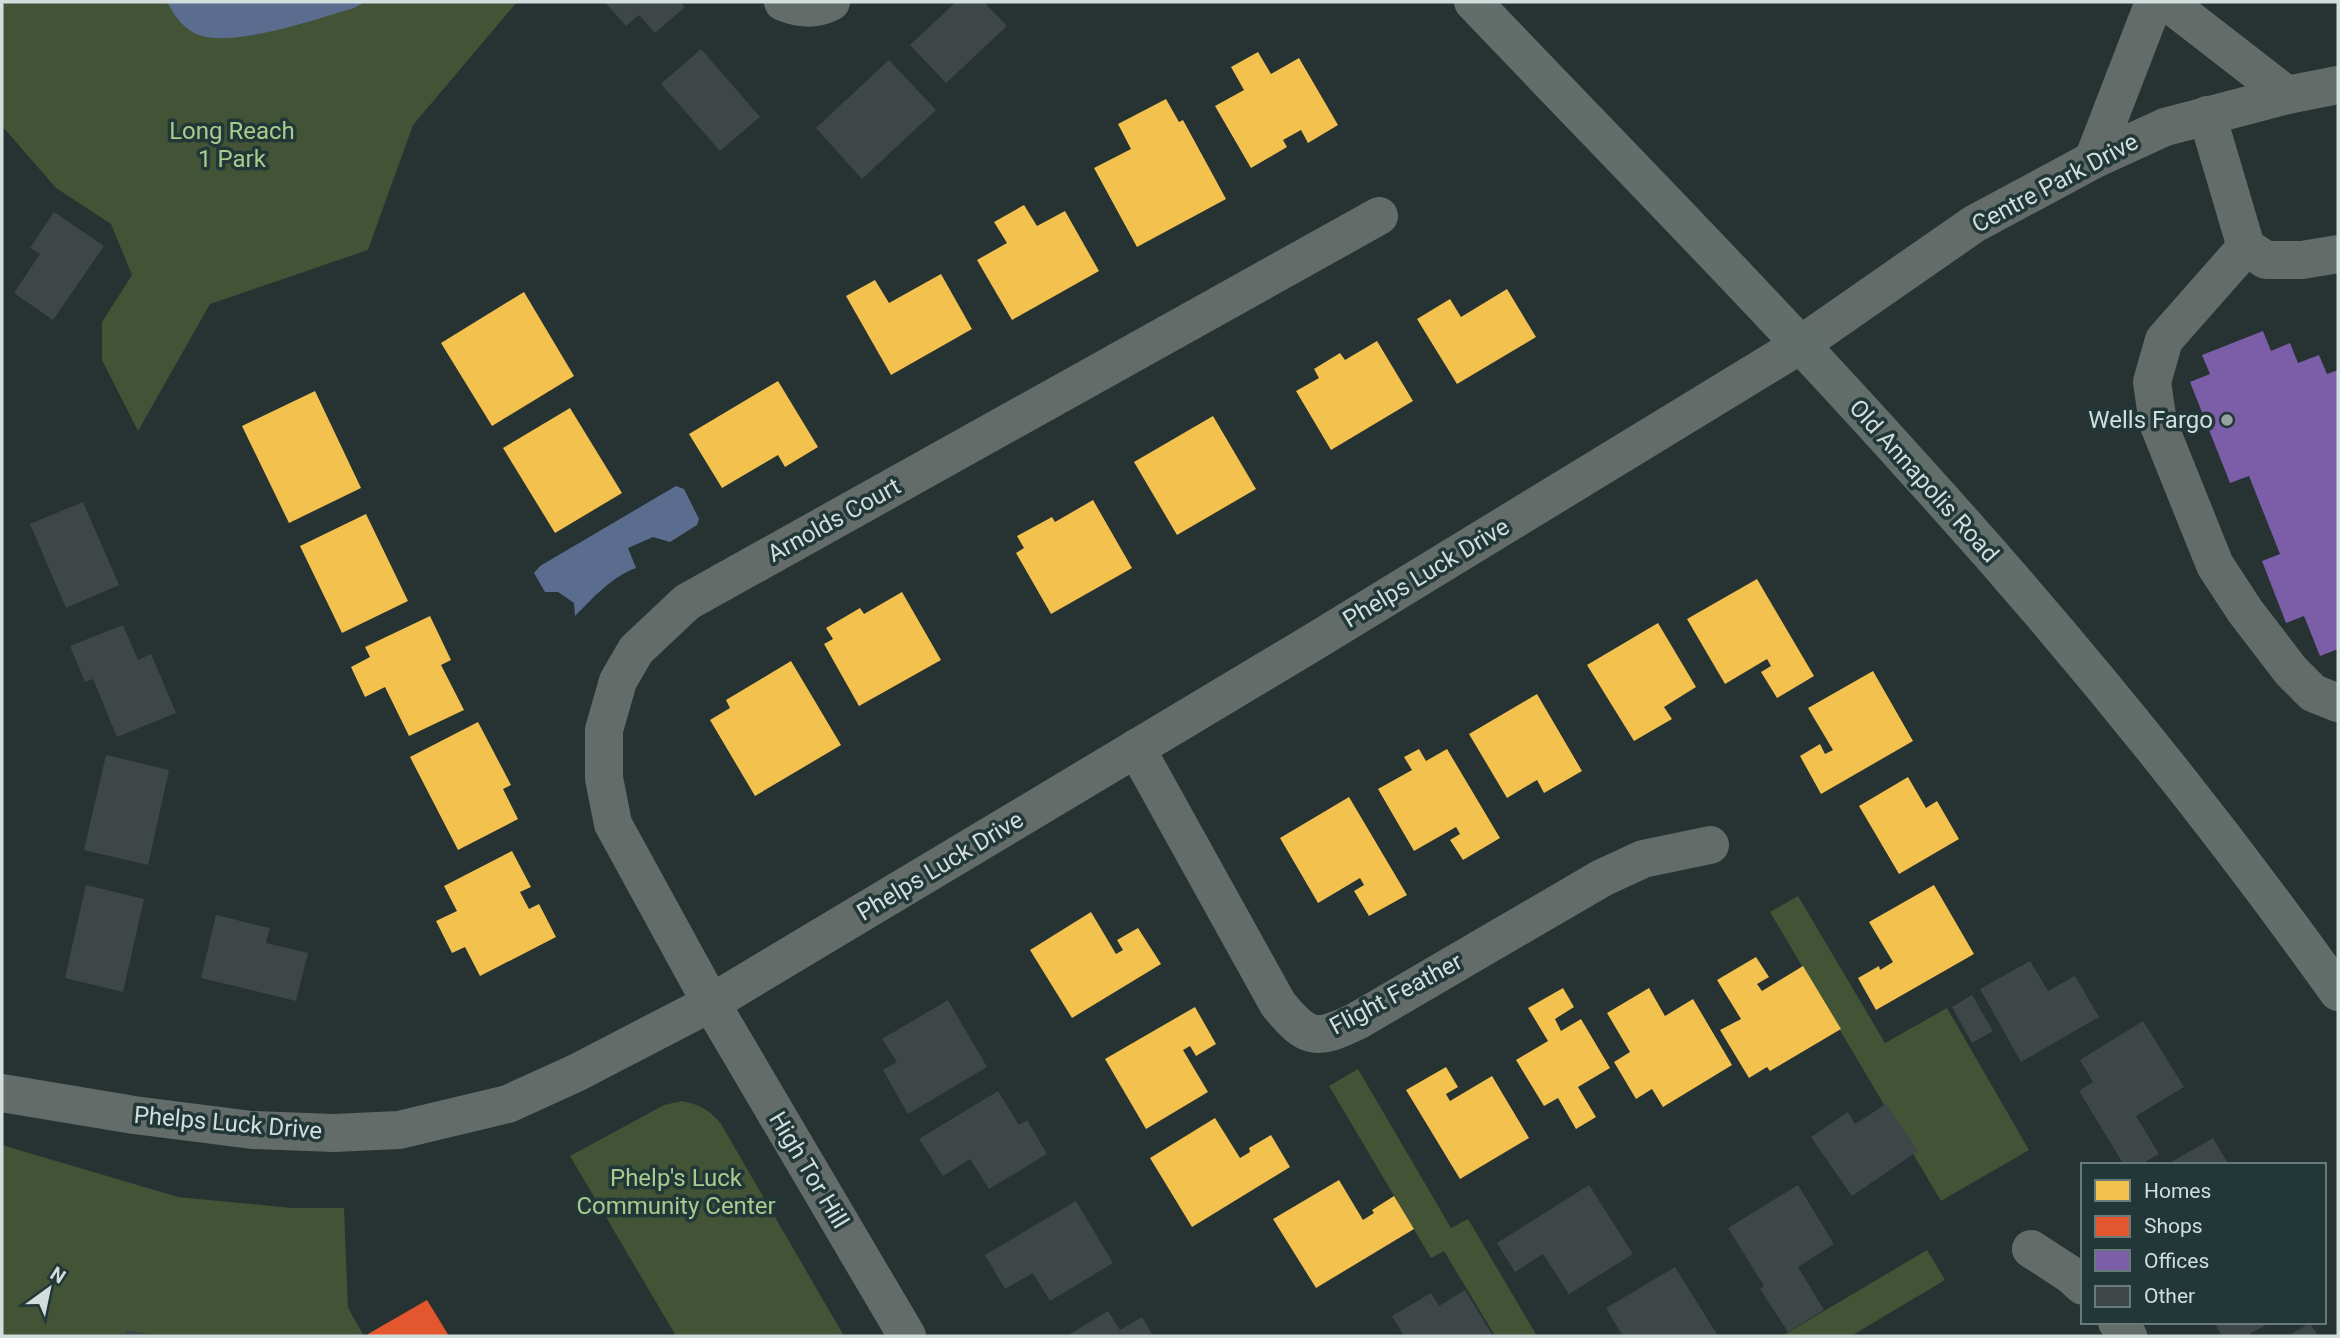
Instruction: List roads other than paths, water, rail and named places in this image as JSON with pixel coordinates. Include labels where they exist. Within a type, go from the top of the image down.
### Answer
[{"type":"main road","name":"Old Annapolis Road","points":[[1472,2],[1919,473],[2116,701],[2210,818],[2338,992]]},
{"type":"street","points":[[783,2],[798,8],[820,8],[831,2]]},
{"type":"street","points":[[2093,160],[2154,2]]},
{"type":"street","points":[[2167,2],[2287,95]]},
{"type":"street","name":"Centre Park Drive","points":[[1800,345],[1974,224],[2093,160],[2165,127],[2287,95],[2338,85]]},
{"type":"street","points":[[2207,115],[2246,247],[2266,260],[2302,260],[2338,254]]},
{"type":"street","name":"Arnolds Court","points":[[711,1003],[613,824],[604,778],[604,730],[618,681],[636,650],[687,602],[1379,216]]},
{"type":"street","points":[[2246,247],[2164,340],[2152,382],[2158,423],[2215,565],[2245,611],[2291,671],[2314,693],[2338,703]]},
{"type":"street","name":"Phelps Luck Drive","points":[[2,1093],[134,1115],[252,1130],[334,1133],[399,1130],[508,1104],[576,1073],[711,1003],[1800,345]]},
{"type":"street","name":"Flight Feather","points":[[1136,748],[1278,1004],[1294,1024],[1311,1034],[1330,1034],[1357,1021],[1602,878],[1643,859],[1710,845]]},
{"type":"street","name":"High Tor Hill","points":[[711,1003],[907,1336]]},
{"type":"street","points":[[2031,1249],[2081,1284]]},
{"type":"water","points":[[167,2],[365,2],[354,8],[271,32],[224,38],[205,37],[191,31],[177,18]]},
{"type":"water","points":[[676,486],[684,489],[699,519],[697,525],[670,542],[653,537],[628,548],[636,568],[610,582],[575,616],[574,603],[558,592],[545,592],[534,573],[540,566]]},
{"type":"place","name":"Wells Fargo","points":[[2227,420]]},
{"type":"park label","name":"Long Reach 1 Park","points":[[232,145]]},
{"type":"park label","name":"Phelp's Luck Community Center","points":[[676,1192]]}]
